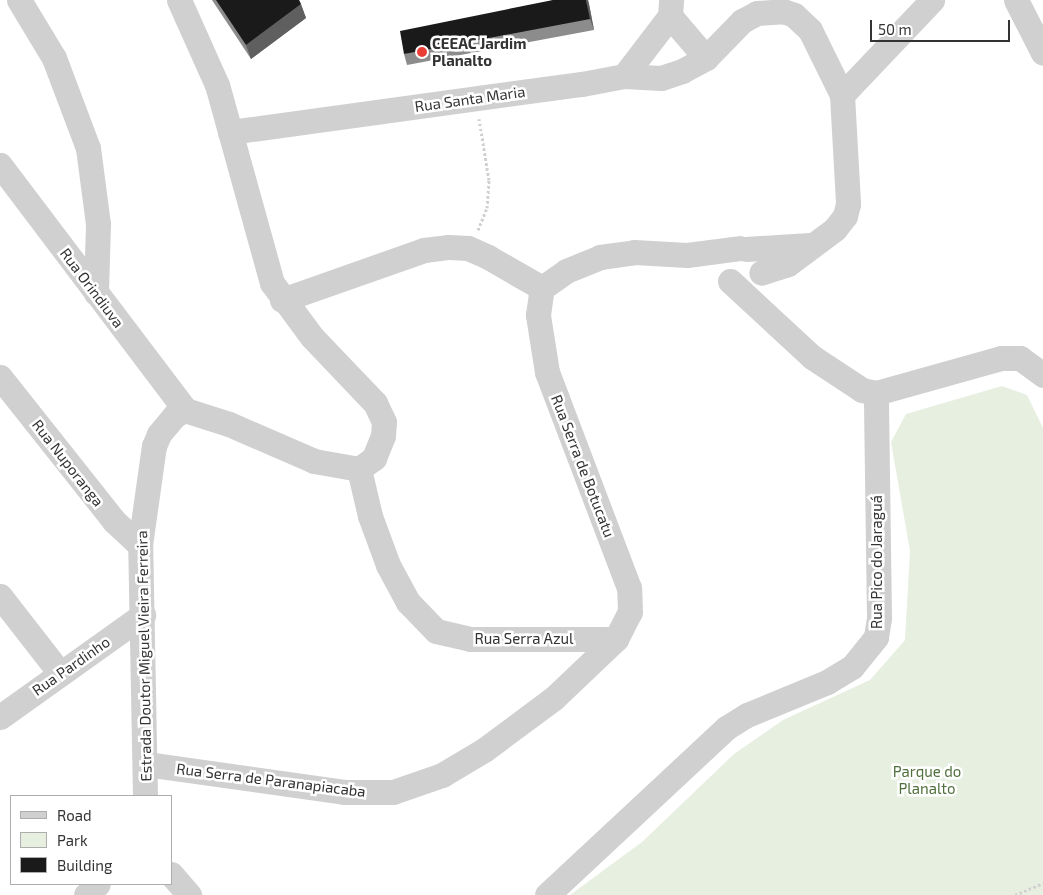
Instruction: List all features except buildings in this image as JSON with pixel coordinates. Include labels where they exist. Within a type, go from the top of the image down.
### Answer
[{"type":"street","points":[[19,0],[54,58],[88,148],[98,224],[96,293]]},
{"type":"street","points":[[179,0],[217,85],[254,226],[272,283],[282,300],[312,337],[370,397],[384,422],[383,436],[374,458],[359,469],[314,461],[229,424],[185,410]]},
{"type":"street","points":[[687,255],[743,286],[756,282],[760,275],[788,264],[810,245],[835,230],[846,210],[849,186],[842,95],[932,0]]},
{"type":"street","points":[[1016,0],[1043,53]]},
{"type":"street","points":[[624,76],[670,8],[706,58]]},
{"type":"street","name":"Rua Santa Maria","points":[[230,132],[476,99],[624,76],[661,78],[682,71],[706,58],[742,21],[757,13],[783,11],[794,15],[810,30],[842,95]]},
{"type":"street","name":"Rua Orindiuva","points":[[0,165],[185,410]]},
{"type":"street","points":[[282,300],[424,250],[449,247],[468,248],[488,257],[542,288],[566,270],[600,257],[634,252],[687,255],[743,248],[810,245]]},
{"type":"street","points":[[743,248],[761,260],[760,275],[778,326]]},
{"type":"street","points":[[743,248],[726,259],[728,279],[812,357],[849,384],[876,393],[1001,358],[1020,358],[1043,375]]},
{"type":"street","name":"Rua Serra de Botucatu","points":[[542,288],[538,315],[547,372],[629,588],[630,612],[616,639]]},
{"type":"street","name":"Rua Nuporanga","points":[[0,377],[114,521],[140,545]]},
{"type":"street","name":"Rua Pico do Jaraguá","points":[[547,895],[726,728],[747,715],[827,682],[852,668],[876,637],[879,618],[876,393]]},
{"type":"street","name":"Estrada Doutor Miguel Vieira Ferreira","points":[[146,795],[140,545],[154,446],[167,423],[185,410]]},
{"type":"street","name":"Rua Serra Azul","points":[[359,469],[370,516],[388,565],[408,602],[436,631],[470,639],[616,639]]},
{"type":"street","points":[[0,596],[60,673]]},
{"type":"street","name":"Rua Pardinho","points":[[0,717],[143,615]]},
{"type":"street","name":"Rua Serra de Paranapiacaba","points":[[146,764],[344,792],[393,792],[442,775],[500,739],[554,698],[616,639]]},
{"type":"street","points":[[172,875],[189,895]]},
{"type":"street","points":[[86,895],[97,885]]},
{"type":"path","points":[[449,247],[479,230],[487,208],[488,180],[476,99]]},
{"type":"path","points":[[1015,895],[1043,883]]},
{"type":"green space","name":"Parque do Planalto","points":[[1002,386],[1027,395],[1043,428],[1043,895],[570,895],[642,842],[734,754],[783,720],[870,680],[905,640],[910,551],[891,442],[906,414]]},
{"type":"place","name":"CEEAC Jardim Planalto","points":[[422,52]]}]
